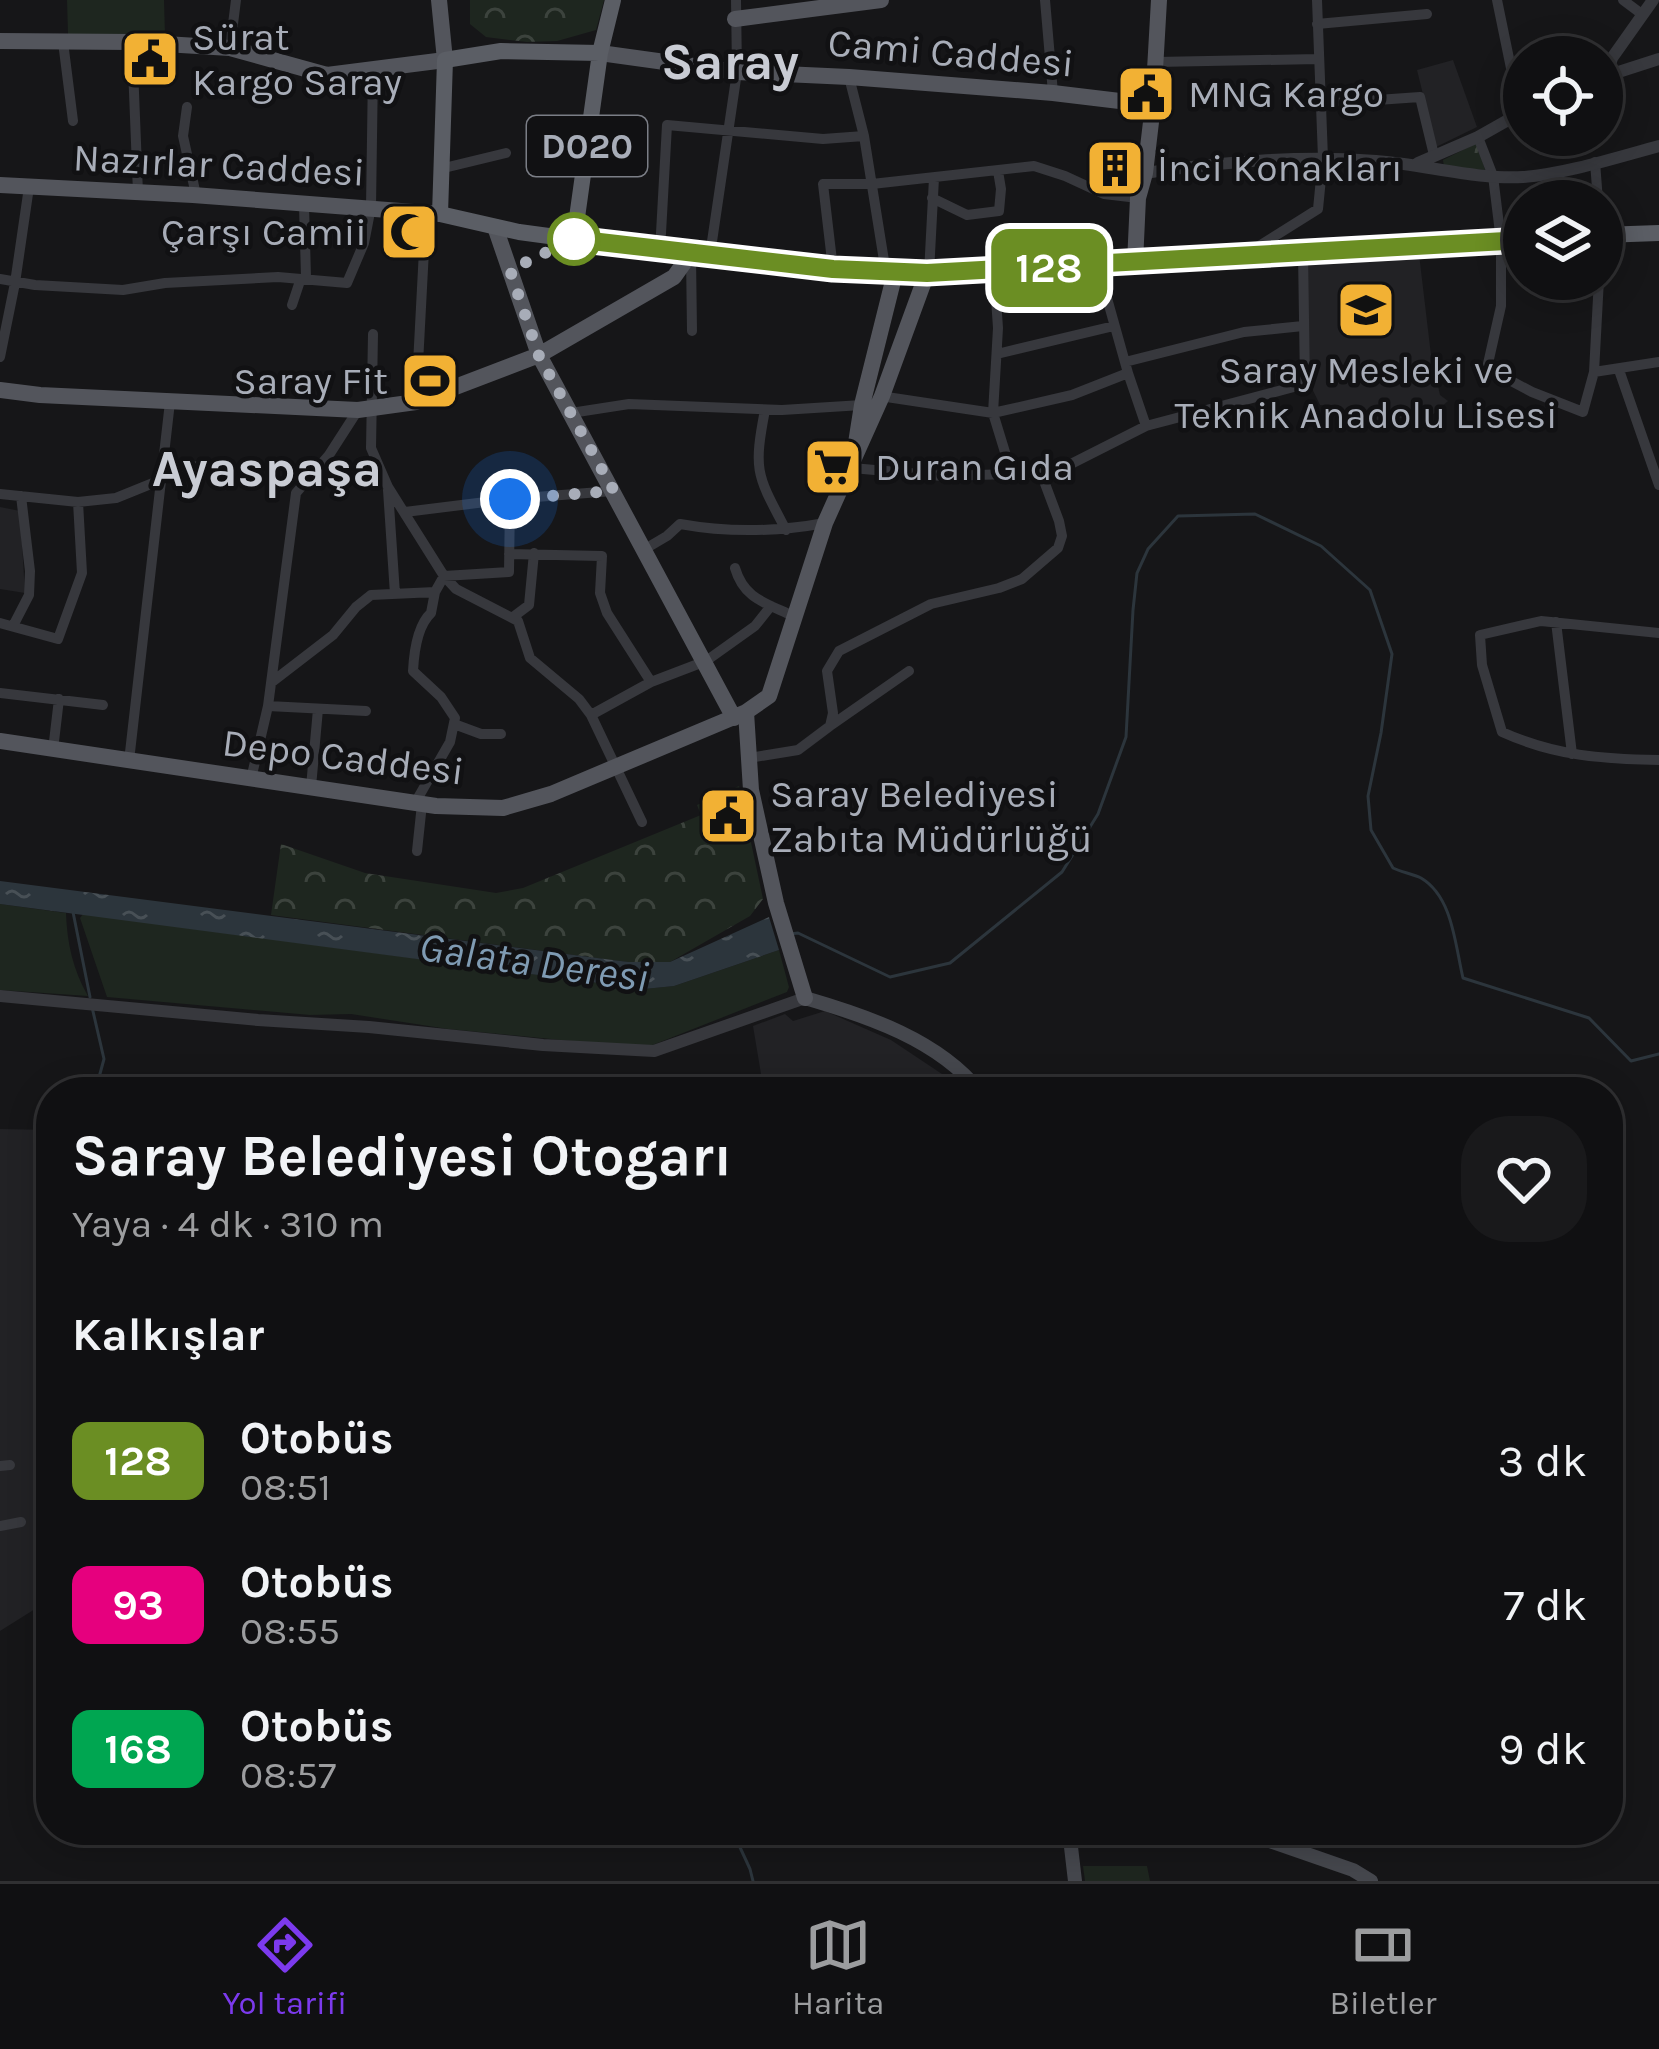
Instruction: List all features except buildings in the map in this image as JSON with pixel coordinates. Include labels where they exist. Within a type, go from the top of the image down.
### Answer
[{"type":"highway","name":"D020","points":[[614,0],[600,53],[574,239],[890,273],[1098,266],[1501,241]]},
{"type":"highway","points":[[433,213],[443,168],[445,60],[500,51],[600,53]]},
{"type":"highway","name":"Nazırlar Caddesi","points":[[433,213],[574,239]]},
{"type":"highway","points":[[1623,235],[1659,233]]},
{"type":"main road","points":[[0,41],[230,48],[327,75],[445,60],[440,0]]},
{"type":"main road","points":[[735,10],[877,0]]},
{"type":"main road","points":[[1135,263],[1159,0]]},
{"type":"main road","name":"Cami Caddesi","points":[[600,53],[737,72],[1053,93],[1153,105]]},
{"type":"main road","name":"Nazırlar Caddesi","points":[[0,185],[433,213]]},
{"type":"main road","points":[[495,227],[539,356],[740,715],[751,790],[781,921],[805,998],[921,1043],[967,1077]]},
{"type":"main road","points":[[0,390],[366,410],[416,402],[539,356],[674,277],[700,254]]},
{"type":"main road","points":[[740,715],[769,696],[825,523],[852,468],[870,397],[890,273]]},
{"type":"main road","points":[[870,397],[928,273]]},
{"type":"main road","name":"Depo Caddesi","points":[[0,741],[418,804],[502,808],[551,794],[740,715]]},
{"type":"main road","points":[[1071,1845],[1076,1881]]},
{"type":"main road","points":[[1281,1845],[1371,1881]]},
{"type":"street","points":[[230,48],[236,0]]},
{"type":"street","points":[[1045,0],[1053,93]]},
{"type":"street","points":[[1245,255],[1318,209],[1323,158],[1317,0]]},
{"type":"street","points":[[1497,0],[1505,36]]},
{"type":"street","points":[[1623,0],[1642,15]]},
{"type":"street","points":[[1623,42],[1653,0]]},
{"type":"street","points":[[692,331],[700,254],[730,130],[737,72],[735,10]]},
{"type":"street","points":[[1317,24],[1427,14]]},
{"type":"street","points":[[64,42],[73,121]]},
{"type":"street","points":[[133,42],[138,193]]},
{"type":"street","points":[[1623,70],[1659,58]]},
{"type":"street","points":[[1156,62],[1318,59]]},
{"type":"street","points":[[0,279],[123,290],[188,282],[306,278],[347,283],[364,243],[371,207],[373,69]]},
{"type":"street","points":[[849,77],[890,273]]},
{"type":"street","points":[[1320,104],[1420,97],[1434,155]]},
{"type":"street","points":[[187,107],[183,136],[196,195]]},
{"type":"street","points":[[1415,164],[1503,122]]},
{"type":"street","points":[[660,251],[667,125],[824,139],[864,136]]},
{"type":"street","points":[[1478,137],[1493,176],[1501,241],[1501,306],[1487,368],[1582,412],[1594,372],[1598,300]]},
{"type":"street","points":[[1145,173],[1214,163],[1323,158],[1524,177],[1659,146]]},
{"type":"street","points":[[443,168],[506,153]]},
{"type":"street","points":[[1595,162],[1596,180]]},
{"type":"street","points":[[833,269],[823,184],[872,184],[1034,166],[1104,194],[1138,198]]},
{"type":"street","points":[[932,198],[967,215],[999,211],[998,171]]},
{"type":"street","points":[[928,273],[934,178]]},
{"type":"street","points":[[0,357],[29,187]]},
{"type":"street","points":[[304,205],[306,278]]},
{"type":"street","points":[[416,402],[433,213]]},
{"type":"street","points":[[852,468],[943,476],[1041,473],[1061,469],[1146,426],[1305,384],[1303,253]]},
{"type":"street","points":[[1098,266],[1146,426]]},
{"type":"street","points":[[994,269],[993,413],[1012,475]]},
{"type":"street","points":[[292,305],[300,281],[306,278]]},
{"type":"street","points":[[997,354],[1114,326]]},
{"type":"street","points":[[572,413],[629,404],[765,410],[870,397],[993,413],[1072,395],[1127,368],[1244,332],[1303,326]]},
{"type":"street","points":[[373,334],[366,410],[371,448],[388,487],[444,576],[456,589],[518,620],[530,658],[579,699],[618,766],[642,822]]},
{"type":"street","points":[[1594,372],[1659,362]]},
{"type":"street","points":[[1619,370],[1655,457],[1659,485]]},
{"type":"street","points":[[129,761],[170,402]]},
{"type":"street","points":[[251,779],[272,682],[296,494],[366,410]]},
{"type":"street","points":[[765,410],[756,454],[758,468],[786,530]]},
{"type":"street","points":[[0,494],[78,502],[116,498],[164,473],[213,466]]},
{"type":"street","points":[[830,726],[833,713],[827,671],[839,651],[931,604],[1022,579],[1058,548],[1060,520],[1041,473]]},
{"type":"street","points":[[388,487],[394,594]]},
{"type":"street","points":[[405,512],[614,491]]},
{"type":"street","points":[[21,496],[29,595],[7,625],[58,639],[82,573],[78,502]]},
{"type":"street","points":[[444,576],[508,572],[510,499]]},
{"type":"street","points":[[645,549],[680,524],[721,531],[786,530],[825,523]]},
{"type":"street","points":[[509,554],[602,556],[600,593],[607,614],[651,682]]},
{"type":"street","points":[[513,617],[529,605],[534,554]]},
{"type":"street","points":[[735,568],[740,586],[793,616]]},
{"type":"street","points":[[416,851],[418,804],[450,742],[455,718],[413,671],[425,618],[444,576]]},
{"type":"street","points":[[272,682],[333,635],[371,595],[435,592]]},
{"type":"street","points":[[591,715],[651,682],[706,661],[755,626],[771,606]]},
{"type":"street","points":[[1658,634],[1541,621],[1480,635],[1482,665],[1502,732],[1532,746],[1594,759],[1659,760]]},
{"type":"street","points":[[1556,622],[1572,754]]},
{"type":"street","points":[[748,758],[798,750],[909,671]]},
{"type":"street","points":[[0,693],[103,705]]},
{"type":"street","points":[[53,750],[59,700]]},
{"type":"street","points":[[268,706],[366,711]]},
{"type":"street","points":[[311,787],[318,709]]},
{"type":"street","points":[[454,724],[482,734],[501,734]]},
{"type":"street","points":[[0,996],[654,1051],[805,998]]},
{"type":"street","points":[[0,1526],[21,1522]]},
{"type":"shaded area","points":[[1453,60],[1477,127],[1436,147],[1417,70]]},
{"type":"shaded area","name":"Saray Mesleki ve Teknik Anadolu Lisesi","points":[[1419,254],[1431,355],[1440,395],[1448,401],[1430,417],[1359,423],[1335,418],[1331,406],[1320,405],[1307,378],[1305,266]]},
{"type":"shaded area","points":[[0,507],[20,511],[25,593],[0,589]]},
{"type":"shaded area","points":[[825,1011],[891,1040],[946,1077],[762,1077],[753,1026],[785,1014],[793,1021]]},
{"type":"shaded area","points":[[0,1129],[36,1130],[36,1608],[0,1631]]},
{"type":"green space","points":[[67,0],[164,0],[165,35],[68,34]]},
{"type":"green space","points":[[470,0],[604,0],[596,30],[557,41],[527,42],[486,37],[470,24]]},
{"type":"green space","points":[[1477,143],[1485,170],[1444,166],[1443,160]]},
{"type":"green space","points":[[739,786],[763,899],[750,916],[670,962],[627,962],[271,915],[281,844],[365,873],[496,893],[523,888],[701,815],[697,805]]},
{"type":"green space","points":[[0,904],[66,913],[72,956],[88,996],[0,990]]},
{"type":"green space","points":[[83,914],[644,989],[674,986],[779,950],[789,987],[787,992],[650,1046],[448,1029],[351,1014],[310,1015],[107,997],[80,918]]},
{"type":"green space","points":[[1083,1866],[1147,1866],[1150,1881],[1085,1881]]},
{"type":"water","points":[[0,881],[628,962],[670,962],[769,917],[779,950],[674,986],[644,989],[0,904]]},
{"type":"waterway","name":"Galata Deresi","points":[[790,934],[798,933],[890,977],[950,963],[1062,872],[1098,814],[1126,737],[1137,573],[1148,549],[1178,516],[1255,514],[1321,546],[1370,590],[1392,654],[1368,796],[1371,830],[1393,868],[1421,878],[1440,897],[1463,978],[1589,1018],[1631,1061],[1659,1054]]},
{"type":"waterway","points":[[73,912],[90,997]]},
{"type":"waterway","points":[[92,1007],[104,1059],[99,1077]]},
{"type":"waterway","points":[[739,1845],[753,1881]]},
{"type":"bus line","name":"128","points":[[574,239],[886,273],[1098,266],[1503,241]]},
{"type":"place","name":"Sürat Kargo Saray","points":[[150,59]]},
{"type":"place","name":"MNG Kargo","points":[[1146,94]]},
{"type":"place","name":"İnci Konakları","points":[[1115,168]]},
{"type":"place","name":"Çarşı Camii","points":[[409,232]]},
{"type":"place","name":"Saray Mesleki ve Teknik Anadolu Lisesi","points":[[1366,310]]},
{"type":"place","name":"Saray Fit","points":[[430,381]]},
{"type":"place","name":"Duran Gıda","points":[[833,467]]},
{"type":"place","name":"Saray Belediyesi Zabıta Müdürlüğü","points":[[728,816]]},
{"type":"district","name":"Saray","points":[[730,62]]},
{"type":"district","name":"Ayaspaşa","points":[[267,469]]},
{"type":"route","points":[[510,499],[614,491],[539,356],[510,270],[574,239]]}]
